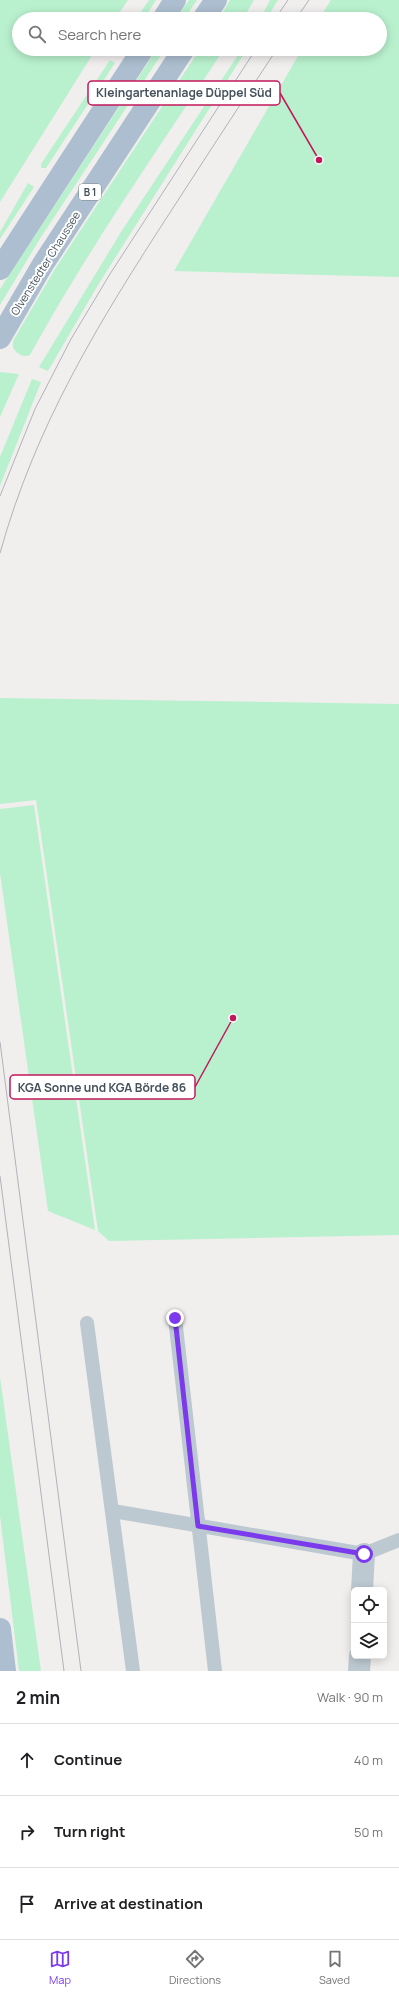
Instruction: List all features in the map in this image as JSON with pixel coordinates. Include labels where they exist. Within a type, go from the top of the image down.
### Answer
[{"type":"main road","points":[[167,12],[175,0]]},
{"type":"main road","points":[[208,12],[216,0]]},
{"type":"main road","points":[[0,269],[138,56]]},
{"type":"main road","name":"Olvenstedter Chaussee","points":[[0,338],[40,270],[179,56]]},
{"type":"main road","points":[[0,1628],[5,1671]]},
{"type":"street","points":[[362,1587],[364,1554]]},
{"type":"street","points":[[359,1671],[360,1659]]},
{"type":"lane","points":[[175,1318],[215,1671]]},
{"type":"lane","points":[[87,1323],[133,1671]]},
{"type":"lane","points":[[113,1511],[364,1554],[399,1540]]},
{"type":"green space","points":[[0,0],[128,0],[120,12],[12,12],[12,56],[92,56],[0,202]]},
{"type":"green space","points":[[149,0],[156,0],[148,12],[141,12]]},
{"type":"green space","points":[[189,0],[197,0],[189,12],[181,12]]},
{"type":"green space","points":[[230,0],[254,0],[247,12],[223,12]]},
{"type":"green space","points":[[270,0],[278,0],[270,12],[264,12]]},
{"type":"green space","points":[[331,0],[399,0],[399,277],[174,271],[298,56],[387,56],[387,12],[323,12]]},
{"type":"green space","points":[[152,56],[160,56],[41,237],[0,305],[0,289]]},
{"type":"green space","points":[[195,56],[219,56],[99,238],[30,355],[24,356],[13,347],[13,341],[55,269]]},
{"type":"green space","points":[[237,56],[243,56],[98,285],[48,371],[39,367],[121,232]]},
{"type":"green space","points":[[110,60],[115,63],[46,168],[41,168],[41,164]]},
{"type":"green space","points":[[28,183],[34,187],[0,239],[0,232]]},
{"type":"green space","points":[[0,372],[19,374],[0,417]]},
{"type":"green space","points":[[32,379],[41,382],[0,486],[0,457]]},
{"type":"green space","points":[[0,698],[399,704],[399,1235],[109,1241],[98,1231],[36,800],[0,804]]},
{"type":"green space","points":[[34,805],[95,1230],[48,1211],[0,873],[0,809]]},
{"type":"green space","points":[[0,1377],[41,1671],[19,1671],[0,1516]]},
{"type":"tram line","points":[[280,12],[288,0]]},
{"type":"tram line","points":[[301,12],[309,0]]},
{"type":"tram line","points":[[0,496],[35,409],[71,339],[110,274],[251,56]]},
{"type":"tram line","points":[[0,553],[15,506],[32,461],[51,417],[72,375],[144,252],[272,56]]},
{"type":"tram line","points":[[0,1042],[81,1671]]},
{"type":"tram line","points":[[0,1176],[64,1671]]},
{"type":"place","name":"Kleingartenanlage Düppel Süd","points":[[319,160]]},
{"type":"place","name":"KGA Sonne und KGA Börde 86","points":[[233,1018]]},
{"type":"route","points":[[175,1318],[198,1526],[364,1554]]}]
